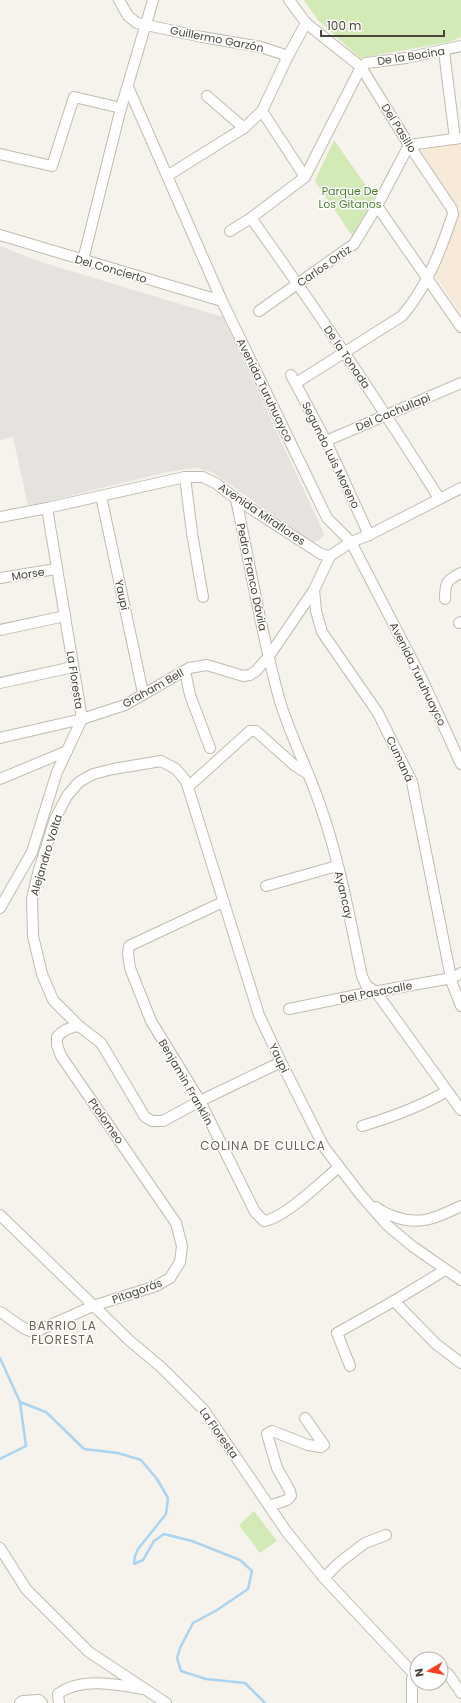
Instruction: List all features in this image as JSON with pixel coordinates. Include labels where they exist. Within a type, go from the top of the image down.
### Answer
[{"type":"street","name":"Guillermo Garzón","points":[[119,0],[128,16],[137,23],[261,48],[288,56]]},
{"type":"street","points":[[83,260],[121,108],[153,0]]},
{"type":"street","name":"Del Pasillo","points":[[289,0],[306,23],[361,67],[409,145],[452,210],[453,214],[428,279]]},
{"type":"street","points":[[168,176],[244,128],[262,111],[288,56],[306,23]]},
{"type":"street","name":"De la Bocina","points":[[361,67],[366,63],[406,58],[444,51],[461,46]]},
{"type":"street","points":[[409,145],[458,138],[444,51]]},
{"type":"street","points":[[230,231],[305,177],[361,67]]},
{"type":"street","name":"Avenida Turuhuayco","points":[[128,86],[222,301],[327,518],[351,542],[422,679],[461,764]]},
{"type":"street","points":[[207,96],[244,128]]},
{"type":"street","points":[[0,154],[52,166],[74,97],[121,108]]},
{"type":"street","points":[[262,111],[305,177]]},
{"type":"street","name":"Carlos Ortiz","points":[[259,311],[354,244],[377,206],[409,145]]},
{"type":"street","points":[[377,206],[461,327]]},
{"type":"street","name":"De la Tonada","points":[[250,218],[298,284],[387,415],[439,498]]},
{"type":"street","name":"Del Concierto","points":[[0,235],[222,301]]},
{"type":"street","points":[[344,353],[402,316],[428,279]]},
{"type":"street","name":"Segundo Luis Moreno","points":[[344,353],[293,379],[326,441],[369,535]]},
{"type":"street","name":"Del Cachullapi","points":[[326,441],[461,383]]},
{"type":"street","points":[[185,477],[192,533],[203,597]]},
{"type":"street","name":"Avenida Miraflores","points":[[0,517],[185,477],[203,477],[217,484],[236,499],[321,554],[330,556]]},
{"type":"street","points":[[314,590],[330,556],[351,542],[369,535],[461,488]]},
{"type":"street","name":"Yaupi","points":[[101,496],[143,693]]},
{"type":"street","name":"Pedro Franco Dávila","points":[[236,499],[269,656]]},
{"type":"street","name":"La Floresta","points":[[0,908],[32,852],[58,772],[82,719],[47,508]]},
{"type":"street","name":"Morse","points":[[0,578],[56,569]]},
{"type":"street","points":[[445,599],[445,586],[450,578],[461,573]]},
{"type":"street","name":"Graham Bell","points":[[0,738],[82,719],[125,705],[143,693],[185,671],[207,665],[243,676],[250,675],[256,672],[269,656],[314,590]]},
{"type":"street","name":"Cumaná","points":[[314,590],[316,611],[322,632],[378,713],[412,782],[457,976],[452,983],[461,1006]]},
{"type":"street","points":[[0,630],[65,616]]},
{"type":"street","name":"Ayancay","points":[[269,656],[287,723],[322,809],[337,866],[362,976],[366,985],[376,992],[461,1110]]},
{"type":"street","points":[[0,683],[73,667]]},
{"type":"street","points":[[185,671],[190,695],[210,748]]},
{"type":"street","points":[[187,784],[250,731],[256,731],[294,765],[308,774]]},
{"type":"street","points":[[0,779],[67,751]]},
{"type":"street","name":"Alejandro Volta","points":[[187,784],[176,769],[161,761],[134,764],[93,774],[79,782],[67,796],[55,819],[44,854],[32,899],[33,936],[42,974],[53,1000],[78,1026],[101,1043],[145,1117],[152,1121],[163,1121],[200,1101]]},
{"type":"street","name":"Yaupi","points":[[187,784],[259,1015],[280,1062],[324,1146],[360,1194],[387,1224],[412,1246],[461,1280]]},
{"type":"street","points":[[32,852],[44,854]]},
{"type":"street","points":[[266,886],[337,866]]},
{"type":"street","name":"Benjamin Franklin","points":[[224,902],[139,940],[129,946],[128,954],[130,968],[151,1021],[200,1101],[255,1212],[264,1221],[269,1220],[290,1208],[339,1167]]},
{"type":"street","name":"Del Pasacalle","points":[[289,1009],[457,976]]},
{"type":"street","name":"Ptolomeo","points":[[78,1026],[70,1027],[62,1031],[57,1037],[57,1045],[61,1056],[176,1223]]},
{"type":"street","points":[[200,1101],[280,1062]]},
{"type":"street","points":[[362,1126],[397,1116],[424,1104],[447,1091]]},
{"type":"street","points":[[360,1194],[382,1212],[406,1221],[428,1220],[461,1206]]},
{"type":"street","name":"La Floresta","points":[[0,1215],[93,1306],[130,1341],[161,1367],[204,1410],[286,1531],[324,1578],[409,1664]]},
{"type":"street","name":"Pitagorás","points":[[0,1312],[13,1319],[25,1329],[35,1332],[93,1306],[156,1286],[170,1278],[180,1262],[182,1246],[176,1223]]},
{"type":"street","points":[[350,1366],[337,1333],[445,1270]]},
{"type":"street","points":[[394,1301],[436,1344],[461,1363]]},
{"type":"street","points":[[269,1506],[287,1500],[291,1496],[290,1491],[277,1468],[266,1434],[272,1431],[278,1432],[308,1445],[321,1447],[324,1445],[322,1440],[305,1418]]},
{"type":"street","points":[[324,1578],[340,1562],[365,1543],[386,1535]]},
{"type":"street","points":[[0,1548],[4,1563],[26,1589],[64,1626],[76,1640],[100,1660],[166,1703]]},
{"type":"street","points":[[449,1675],[461,1693]]},
{"type":"street","points":[[59,1703],[58,1694],[62,1691],[84,1685],[116,1684],[144,1689]]},
{"type":"street","points":[[411,1691],[412,1703]]},
{"type":"street","points":[[20,1703],[32,1700],[39,1700],[42,1703]]},
{"type":"shaded area","points":[[461,144],[461,315],[434,273],[458,214],[420,150]]},
{"type":"shaded area","points":[[0,246],[41,262],[223,317],[323,531],[324,535],[320,540],[313,543],[212,472],[196,468],[167,472],[28,506],[13,437],[0,440]]},
{"type":"green space","points":[[304,0],[461,0],[461,37],[449,42],[360,58],[318,20]]},
{"type":"green space","name":"Parque De Los Gitanos","points":[[334,140],[374,197],[353,237],[315,181]]},
{"type":"green space","points":[[254,1511],[277,1541],[260,1553],[239,1525]]},
{"type":"waterway","points":[[0,1358],[20,1402],[26,1446],[0,1459]]},
{"type":"waterway","points":[[20,1402],[46,1412],[84,1449],[118,1453],[141,1460],[157,1479],[168,1498],[166,1514],[138,1549],[134,1564],[143,1560],[154,1541],[164,1534],[192,1541],[240,1560],[252,1571],[248,1589],[217,1610],[193,1623],[180,1648],[177,1658],[181,1671],[206,1679],[245,1683],[265,1703]]},
{"type":"district","name":"COLINA DE CULLCA","points":[[263,1145]]},
{"type":"district","name":"BARRIO LA FLORESTA","points":[[63,1332]]}]
